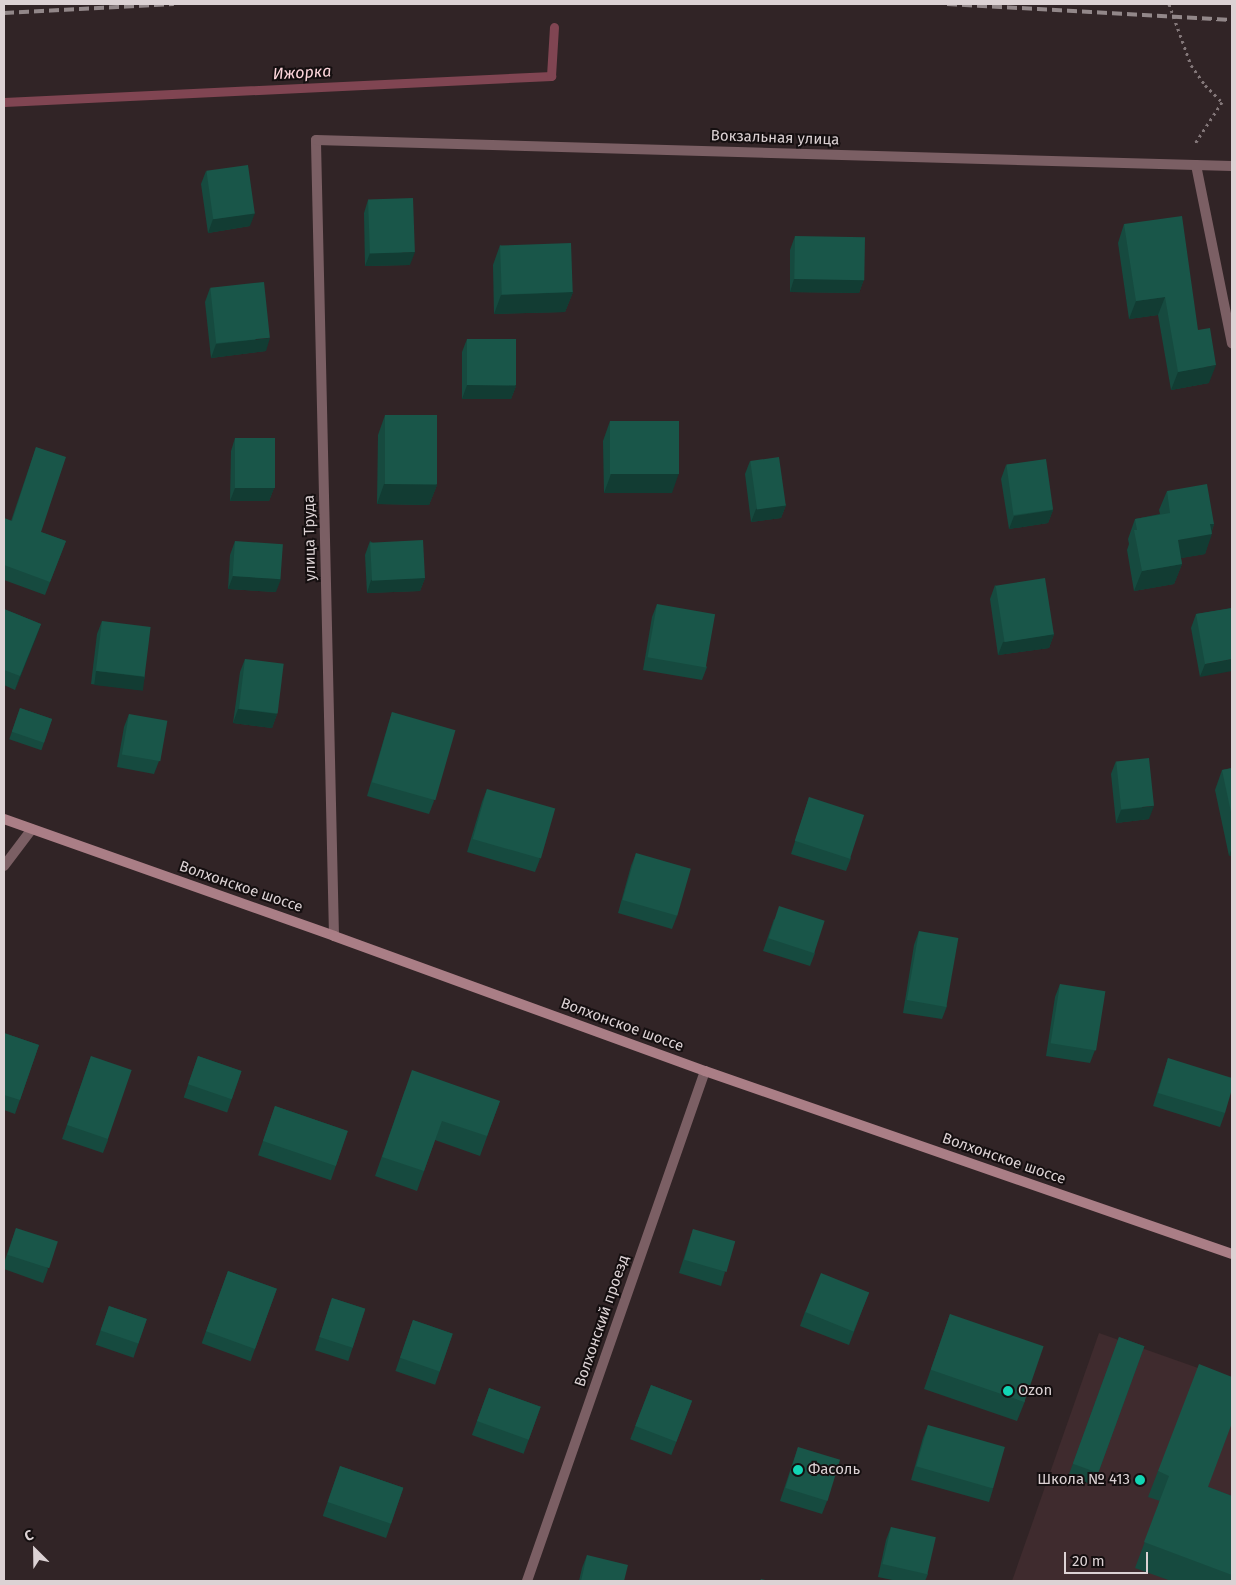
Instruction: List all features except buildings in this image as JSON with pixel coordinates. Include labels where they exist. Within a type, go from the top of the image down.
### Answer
[{"type":"street","name":"Вокзальная улица","points":[[316,140],[1232,166]]},
{"type":"street","name":"улица Труда","points":[[316,140],[334,936]]},
{"type":"street","points":[[1196,164],[1232,343]]},
{"type":"street","name":"Волхонское шоссе","points":[[4,819],[334,936],[705,1071],[1232,1254]]},
{"type":"street","points":[[4,866],[32,829]]},
{"type":"street","name":"Волхонский проезд","points":[[527,1581],[705,1071]]},
{"type":"path","points":[[1169,4],[1191,65],[1205,85],[1222,102],[1183,164]]},
{"type":"shaded area","name":"Школа № 413","points":[[1099,1333],[1232,1380],[1232,1581],[1012,1581]]},
{"type":"waterway","name":"Ижорка","points":[[4,102],[551,76],[554,27]]},
{"type":"railway","points":[[4,13],[174,4]]},
{"type":"railway","points":[[947,4],[1232,20]]},
{"type":"place","name":"Ozon","points":[[1008,1391]]},
{"type":"place","name":"Фасоль","points":[[798,1470]]},
{"type":"place","name":"Школа № 413","points":[[1140,1480]]}]
